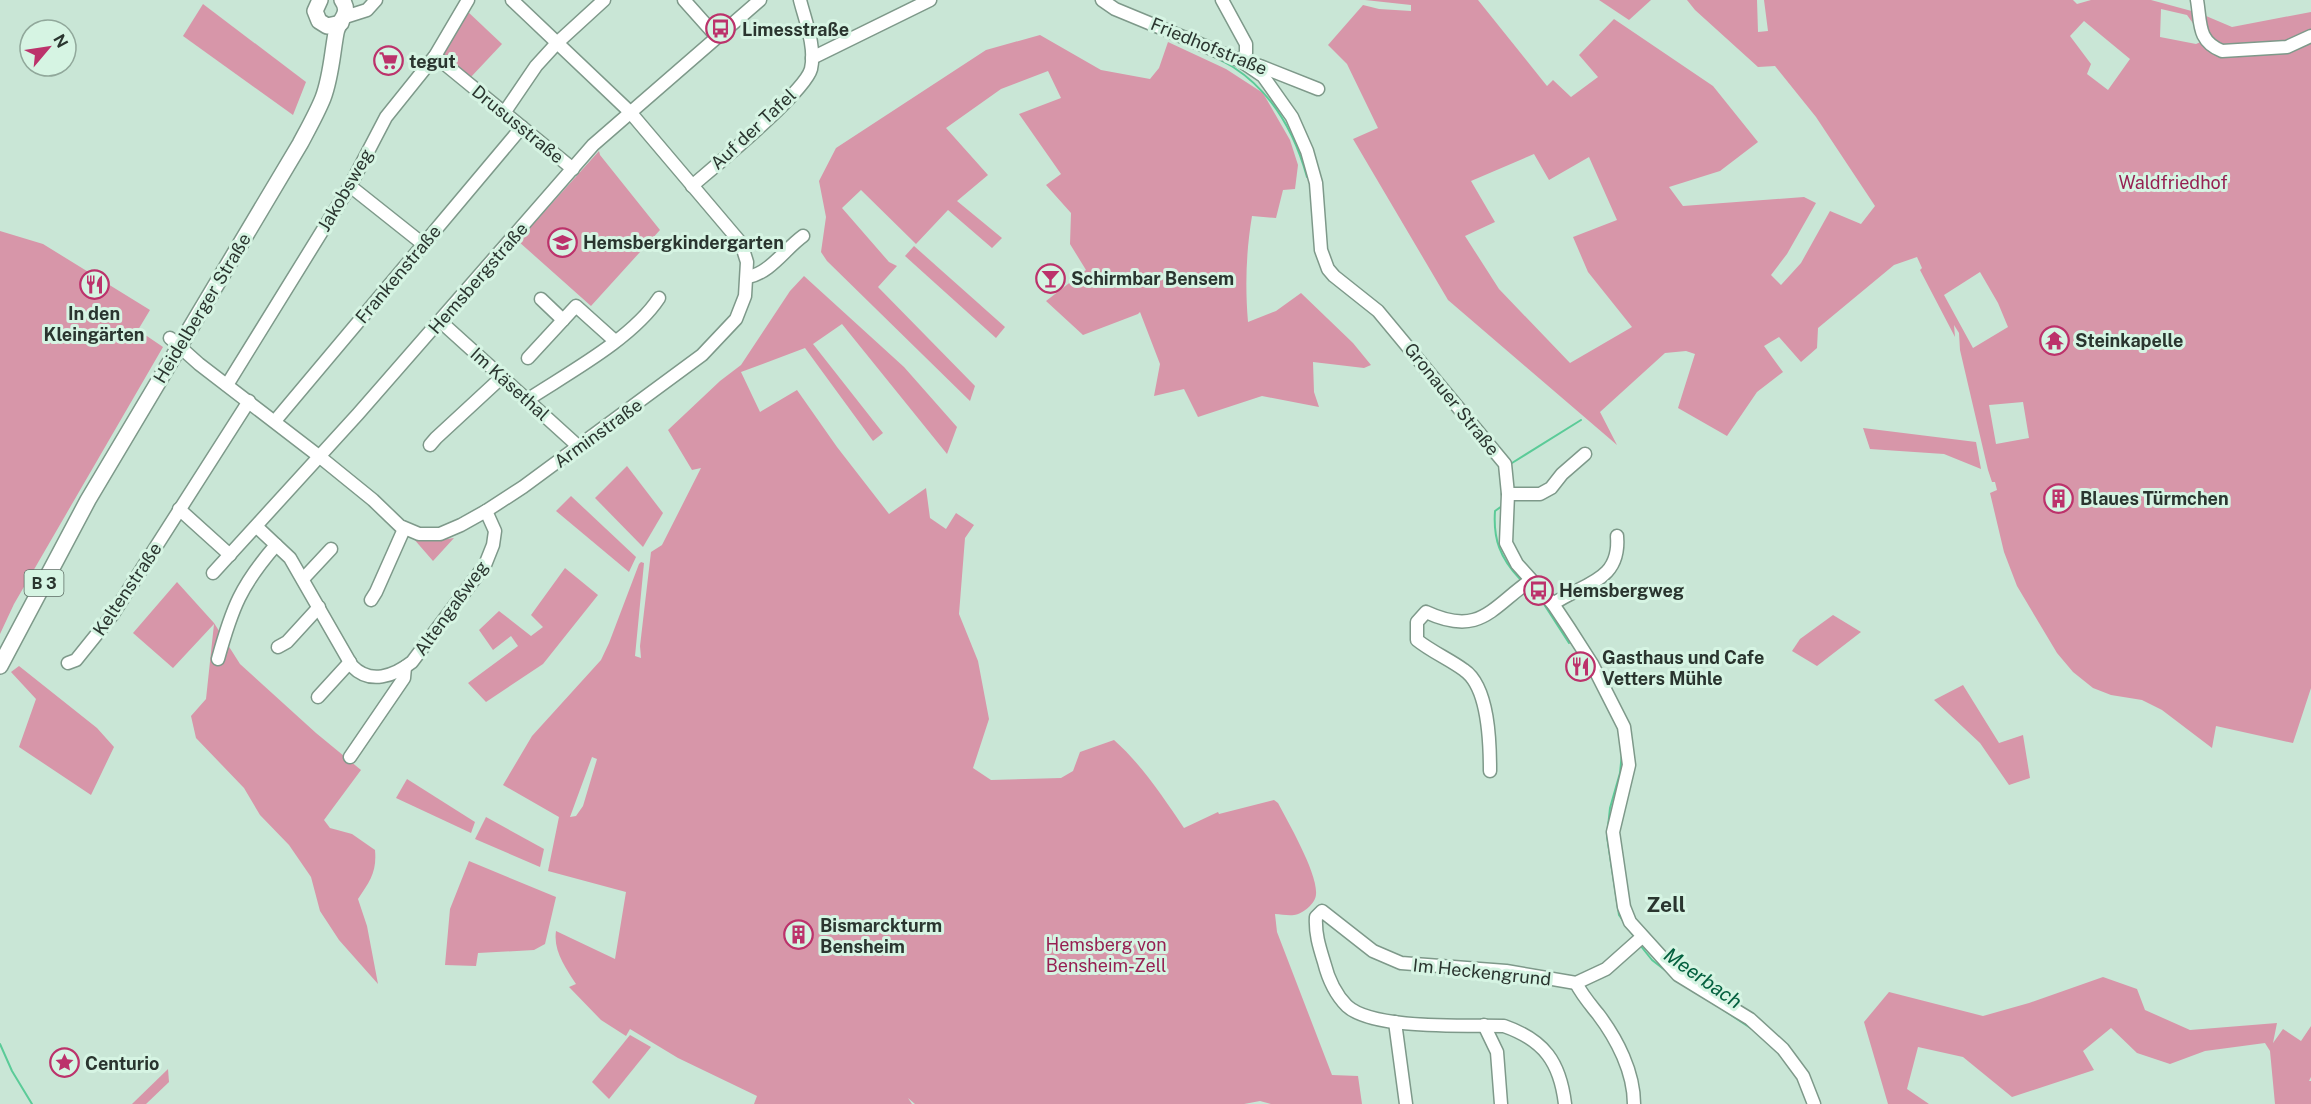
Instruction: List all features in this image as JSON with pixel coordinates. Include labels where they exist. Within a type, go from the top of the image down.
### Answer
[{"type":"main road","points":[[320,0],[316,6],[316,16],[337,22]]},
{"type":"main road","name":"Heidelberger Straße","points":[[0,666],[175,341],[291,161],[326,87],[337,22],[347,10],[343,1]]},
{"type":"street","name":"Heidelberger Straße","points":[[337,22],[367,10],[376,0]]},
{"type":"street","name":"Heidelberger Straße","points":[[343,1],[357,6],[376,0]]},
{"type":"street","name":"Jakobsweg","points":[[227,385],[350,186],[386,117],[435,56],[468,0]]},
{"type":"street","name":"Arminstraße","points":[[404,529],[419,534],[440,534],[486,512],[678,375],[716,342],[736,319],[742,306],[748,277],[747,262],[741,243],[630,112],[512,0]]},
{"type":"street","points":[[504,113],[536,66],[557,43],[604,0]]},
{"type":"street","points":[[684,0],[717,37]]},
{"type":"street","name":"Hemsbergstraße","points":[[213,573],[320,457],[593,145],[760,0]]},
{"type":"street","points":[[800,0],[810,41],[811,64],[930,0]]},
{"type":"street","name":"Friedhofstraße","points":[[1102,0],[1115,9],[1241,61],[1318,89]]},
{"type":"street","points":[[1222,0],[1246,44],[1246,53],[1241,61]]},
{"type":"street","points":[[2197,0],[2202,34],[2213,47],[2222,51],[2287,47],[2311,36]]},
{"type":"street","name":"Drususstraße","points":[[435,56],[573,169]]},
{"type":"street","name":"Gronauer Straße","points":[[1241,61],[1263,76],[1292,117],[1307,151],[1316,183],[1321,249],[1328,269],[1378,311],[1505,464],[1508,494],[1506,543],[1517,564],[1553,604],[1592,664],[1624,727],[1629,765],[1613,832],[1624,907],[1639,940],[1678,975],[1750,1019],[1783,1049],[1803,1076],[1814,1104]]},
{"type":"street","name":"Auf der Tafel","points":[[692,186],[790,98],[811,64]]},
{"type":"street","name":"Frankenstraße","points":[[275,421],[522,127]]},
{"type":"street","points":[[350,186],[423,244]]},
{"type":"street","points":[[748,277],[763,271],[803,236]]},
{"type":"street","points":[[527,400],[615,341],[648,314],[659,298]]},
{"type":"street","points":[[541,299],[563,320]]},
{"type":"street","points":[[528,358],[576,306],[615,341]]},
{"type":"street","name":"Im Käsethal","points":[[440,321],[579,447]]},
{"type":"street","points":[[175,341],[199,364],[320,457],[404,529],[371,600]]},
{"type":"street","points":[[430,445],[502,377]]},
{"type":"street","name":"Keltenstraße","points":[[68,663],[76,660],[105,626],[249,401]]},
{"type":"street","points":[[1508,494],[1540,494],[1551,488],[1562,474],[1585,454]]},
{"type":"street","points":[[179,509],[230,555]]},
{"type":"street","name":"Altengaßweg","points":[[257,527],[290,558],[350,662],[360,673],[376,678],[405,667],[418,655],[485,566],[493,546],[495,531],[486,512]]},
{"type":"street","points":[[1553,604],[1568,593],[1599,580],[1610,571],[1618,551],[1617,536]]},
{"type":"street","points":[[218,659],[238,598],[259,565],[276,545]]},
{"type":"street","points":[[303,579],[331,549]]},
{"type":"street","points":[[1491,771],[1485,711],[1479,687],[1466,671],[1432,652],[1417,640],[1417,622],[1426,612],[1453,622],[1466,622],[1477,618],[1501,605],[1531,580]]},
{"type":"street","points":[[278,646],[287,642],[319,607]]},
{"type":"street","points":[[318,698],[350,662]]},
{"type":"street","name":"Altengaßweg","points":[[351,757],[404,678],[405,667]]},
{"type":"street","name":"Im Heckengrund","points":[[1395,1022],[1368,1018],[1348,1007],[1335,991],[1315,931],[1316,917],[1322,911],[1373,951],[1401,963],[1506,971],[1576,983],[1606,969],[1639,940]]},
{"type":"street","points":[[1576,983],[1614,1038],[1625,1060],[1634,1102],[1647,1104]]},
{"type":"street","points":[[1406,1104],[1395,1022],[1504,1026],[1518,1031],[1540,1045],[1557,1067],[1563,1084],[1566,1104]]},
{"type":"street","points":[[1484,1025],[1497,1052],[1501,1104]]},
{"type":"green space","name":"Waldfriedhof","points":[[1365,0],[1478,0],[1547,86],[1553,80],[1571,97],[1598,77],[1579,55],[1614,19],[1713,86],[1758,142],[1720,171],[1669,187],[1683,206],[1804,197],[1816,203],[1787,254],[1771,275],[1781,285],[1801,263],[1830,211],[1861,224],[1875,206],[1816,117],[1775,66],[1758,67],[1687,0],[1757,0],[1758,32],[1768,31],[1764,0],[2073,0],[2077,4],[2091,0],[2151,0],[2199,13],[2232,27],[2311,12],[2311,688],[2293,743],[2216,726],[2212,748],[2162,710],[2142,700],[2111,695],[2093,688],[2073,672],[2057,653],[2017,586],[2004,552],[1990,493],[1997,490],[1988,470],[1960,350],[1959,333],[1954,325],[1955,337],[1920,270],[1922,268],[1917,257],[1894,265],[1818,328],[1817,348],[1801,362],[1779,337],[1764,346],[1783,372],[1757,392],[1727,436],[1678,408],[1695,354],[1686,351],[1665,353],[1600,412],[1617,445],[1448,300],[1353,139],[1378,128],[1347,64],[1328,45],[1363,5],[1379,9],[1411,11],[1411,5]],"holes":[[[2161,9],[2187,15],[2205,40],[2196,44],[2160,37]],[[2084,21],[2130,59],[2108,90],[2087,74],[2091,64],[2070,36]],[[1534,154],[1549,180],[1589,157],[1617,220],[1573,237],[1588,272],[1632,327],[1570,363],[1499,289],[1465,236],[1495,222],[1471,181]],[[1980,272],[1998,303],[2008,327],[1973,348],[1944,295]],[[2023,402],[2029,438],[1996,444],[1989,405]]]},
{"type":"green space","points":[[1599,0],[1651,0],[1629,20]]},
{"type":"green space","points":[[203,4],[306,82],[293,115],[183,36]]},
{"type":"green space","points":[[467,11],[502,44],[470,78],[444,56],[443,52]]},
{"type":"green space","points":[[1040,35],[1101,70],[1150,79],[1159,68],[1168,42],[1226,69],[1263,93],[1290,140],[1298,165],[1295,189],[1283,190],[1276,218],[1252,216],[1247,269],[1248,322],[1276,311],[1301,293],[1353,343],[1371,365],[1364,368],[1313,362],[1314,392],[1319,407],[1262,396],[1198,417],[1184,389],[1154,396],[1160,364],[1140,312],[1083,335],[1046,301],[1086,270],[1070,244],[1071,213],[1046,185],[1061,174],[1019,114],[1061,98],[1048,71],[1001,89],[946,128],[988,175],[957,201],[1002,238],[992,248],[948,210],[916,244],[861,190],[842,208],[889,262],[897,266],[878,287],[975,386],[970,401],[827,261],[821,252],[826,217],[819,181],[836,148],[986,50]]},
{"type":"green space","points":[[599,151],[660,230],[591,306],[518,241]]},
{"type":"green space","points":[[0,231],[43,244],[150,310],[138,330],[163,347],[14,604],[0,634]]},
{"type":"green space","points":[[914,246],[1005,327],[996,338],[905,256]]},
{"type":"green space","name":"Hemsberg von Bensheim-Zell","points":[[804,276],[904,367],[957,427],[947,454],[842,324],[813,344],[883,433],[873,441],[805,348],[741,372],[760,412],[797,390],[837,447],[889,514],[926,488],[930,518],[946,529],[956,513],[974,525],[965,538],[959,614],[978,661],[989,719],[973,768],[991,780],[1061,778],[1073,771],[1080,752],[1114,740],[1143,771],[1184,828],[1218,812],[1219,814],[1274,800],[1278,803],[1307,861],[1316,894],[1308,908],[1301,913],[1275,914],[1277,932],[1332,1075],[1358,1076],[1362,1104],[1271,1104],[1260,1101],[1244,1104],[915,1104],[908,1098],[912,1104],[754,1104],[757,1096],[678,1058],[630,1029],[626,1036],[601,1020],[569,987],[576,984],[558,952],[556,931],[615,959],[626,892],[548,871],[559,817],[503,785],[532,736],[601,660],[641,562],[644,563],[635,656],[641,658],[640,646],[651,552],[662,545],[701,468],[692,470],[668,430],[720,381],[741,365],[790,291]],"holes":[[[592,757],[597,759],[583,806],[576,816],[570,817]]]},
{"type":"green space","points":[[1863,428],[1976,442],[1981,469],[1944,454],[1870,449]]},
{"type":"green space","points":[[627,466],[663,513],[643,547],[595,498]]},
{"type":"green space","points":[[571,496],[636,557],[629,572],[556,511]]},
{"type":"green space","points":[[413,538],[433,541],[454,538],[433,561]]},
{"type":"green space","points":[[565,568],[598,595],[543,664],[486,702],[468,683],[518,646],[511,636],[493,650],[479,630],[499,611],[531,636],[543,627],[531,615]]},
{"type":"green space","points":[[177,582],[214,623],[240,664],[316,733],[361,770],[324,820],[330,828],[352,834],[375,850],[372,876],[358,899],[367,926],[378,984],[339,940],[320,911],[311,877],[289,845],[260,815],[244,788],[196,738],[191,716],[206,699],[214,624],[173,668],[133,633]]},
{"type":"green space","points":[[1833,615],[1861,632],[1817,666],[1792,651],[1800,639]]},
{"type":"green space","points":[[19,666],[97,728],[114,747],[91,795],[19,747],[36,699],[11,672]]},
{"type":"green space","points":[[1963,685],[1999,743],[2023,735],[2030,778],[2009,785],[1980,743],[1934,700]]},
{"type":"green space","points":[[407,779],[475,822],[471,833],[396,798]]},
{"type":"green space","points":[[486,817],[544,849],[540,867],[475,839]]},
{"type":"green space","points":[[469,861],[556,897],[545,944],[534,950],[478,953],[476,966],[445,965],[450,909]]},
{"type":"green space","points":[[2103,977],[2137,989],[2145,1010],[2190,1030],[2277,1023],[2273,1043],[2283,1029],[2301,1041],[2311,1026],[2311,1077],[2309,1081],[2311,1081],[2311,1104],[2275,1104],[2270,1051],[2265,1043],[2205,1051],[2170,1064],[2137,1053],[2111,1028],[2083,1051],[2094,1070],[2012,1097],[1963,1057],[1918,1047],[1907,1089],[1929,1104],[1888,1104],[1864,1022],[1889,992],[1983,1016],[2029,1003]]},
{"type":"green space","points":[[630,1035],[651,1047],[609,1099],[592,1082]]},
{"type":"green space","points":[[168,1069],[169,1082],[146,1104],[132,1104]]},
{"type":"waterway","name":"Meerbach","points":[[1144,27],[1213,56],[1247,77],[1280,115],[1296,145],[1308,176]]},
{"type":"waterway","points":[[1512,463],[1581,420]]},
{"type":"waterway","name":"Meerbach","points":[[1502,506],[1495,511],[1495,530],[1499,548],[1520,579]]},
{"type":"waterway","name":"Meerbach","points":[[1528,587],[1540,598],[1569,643]]},
{"type":"waterway","name":"Meerbach","points":[[1622,753],[1620,773],[1610,808],[1607,836],[1619,915],[1635,938]]},
{"type":"waterway","name":"Meerbach","points":[[1640,945],[1652,960],[1670,974]]},
{"type":"waterway","name":"Meerbach","points":[[1722,1009],[1755,1031]]},
{"type":"waterway","points":[[0,1044],[12,1071],[32,1104]]},
{"type":"place","name":"Limesstraße","points":[[721,29]]},
{"type":"place","name":"tegut","points":[[388,61]]},
{"type":"place","name":"Hemsbergkindergarten","points":[[562,242]]},
{"type":"place","name":"Schirmbar Bensem","points":[[1050,278]]},
{"type":"place","name":"In den Kleingärten","points":[[94,284]]},
{"type":"place","name":"Steinkapelle","points":[[2054,340]]},
{"type":"place","name":"Blaues Türmchen","points":[[2059,498]]},
{"type":"place","name":"Hemsbergweg","points":[[1538,590]]},
{"type":"place","name":"Gasthaus und Cafe Vetters Mühle","points":[[1581,667]]},
{"type":"place","name":"Bismarckturm Bensheim","points":[[799,935]]},
{"type":"place","name":"Centurio","points":[[64,1063]]},
{"type":"district","name":"Zell","points":[[1666,904]]}]
